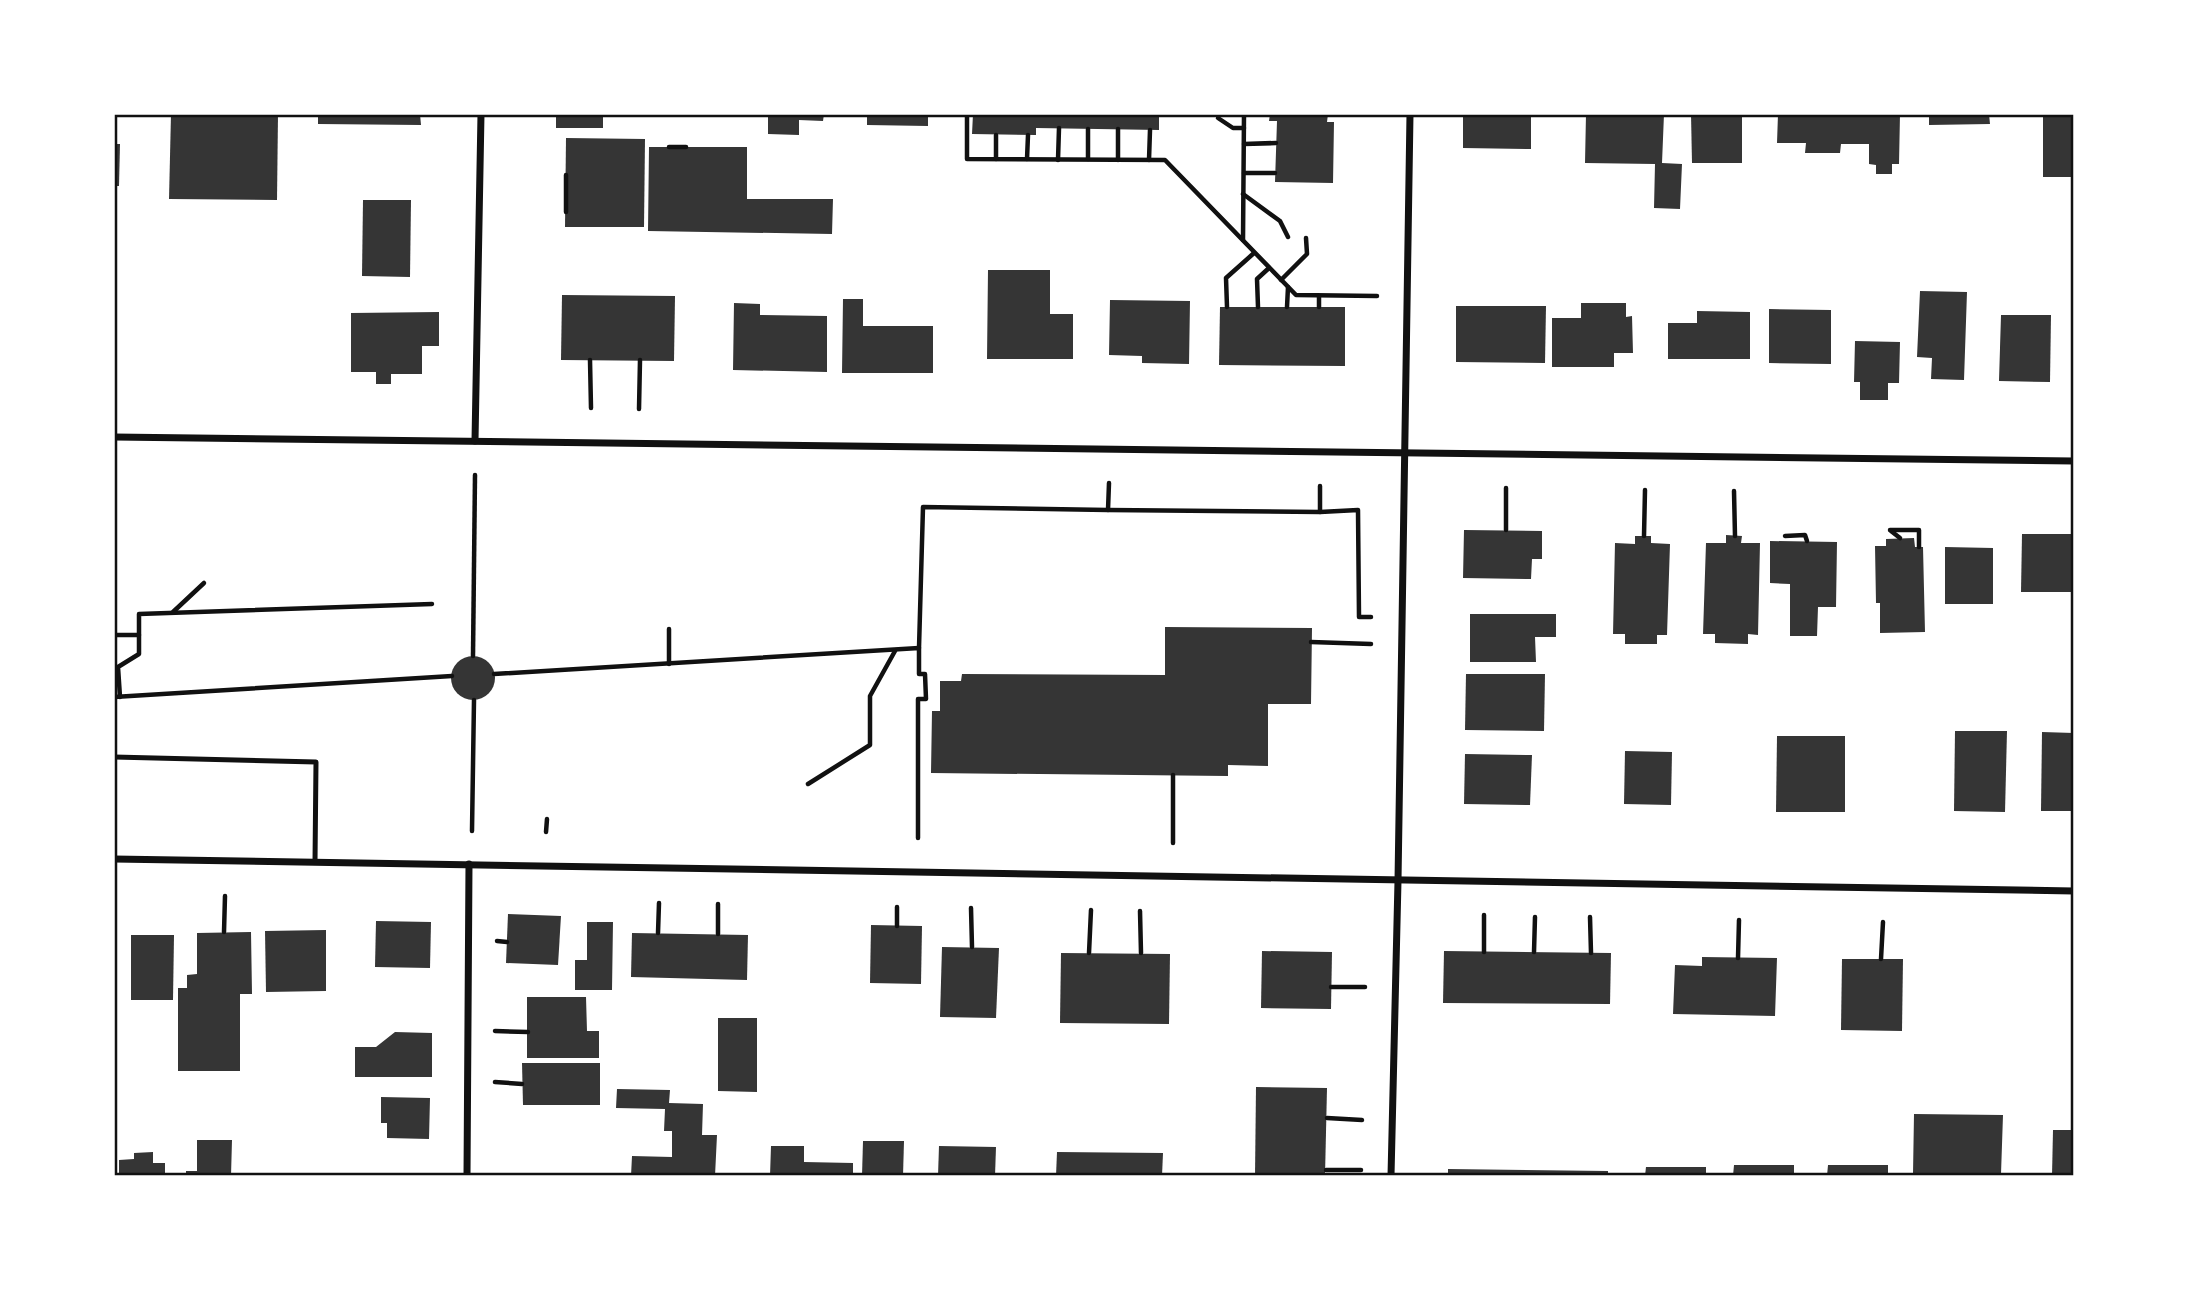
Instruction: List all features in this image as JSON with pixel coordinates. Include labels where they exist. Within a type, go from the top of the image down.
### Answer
[{"type":"street","points":[[475,441],[481,114]]},
{"type":"street","points":[[1391,1176],[1410,114]]},
{"type":"street","points":[[114,438],[2074,461]]},
{"type":"street","points":[[114,859],[2074,891]]},
{"type":"street","points":[[467,1176],[469,864]]},
{"type":"lane","points":[[114,758],[316,762],[315,862]]},
{"type":"path","points":[[967,114],[967,159],[1165,160],[1296,296],[1377,296]]},
{"type":"path","points":[[1243,241],[1244,114]]},
{"type":"path","points":[[1218,118],[1233,128],[1244,128]]},
{"type":"path","points":[[1058,160],[1059,128]]},
{"type":"path","points":[[1088,129],[1088,160]]},
{"type":"path","points":[[1118,129],[1118,160]]},
{"type":"path","points":[[1149,160],[1150,130]]},
{"type":"path","points":[[996,135],[996,159]]},
{"type":"path","points":[[1027,159],[1028,135]]},
{"type":"path","points":[[1244,144],[1276,143]]},
{"type":"path","points":[[668,147],[686,147]]},
{"type":"path","points":[[1244,173],[1275,173]]},
{"type":"path","points":[[566,175],[566,212]]},
{"type":"path","points":[[1243,194],[1280,221],[1288,237]]},
{"type":"path","points":[[1281,280],[1307,254],[1306,238]]},
{"type":"path","points":[[1227,307],[1226,278],[1254,253]]},
{"type":"path","points":[[1258,307],[1257,279],[1269,268]]},
{"type":"path","points":[[1287,287],[1287,307]]},
{"type":"path","points":[[1319,296],[1319,307]]},
{"type":"path","points":[[590,360],[591,408]]},
{"type":"path","points":[[639,409],[640,360]]},
{"type":"path","points":[[473,656],[475,475]]},
{"type":"path","points":[[1108,510],[1109,483]]},
{"type":"path","points":[[1320,485],[1320,512]]},
{"type":"path","points":[[1506,488],[1506,530]]},
{"type":"path","points":[[1644,536],[1645,490]]},
{"type":"path","points":[[1734,491],[1735,536]]},
{"type":"path","points":[[918,838],[918,699],[926,699],[925,674],[919,674],[923,507],[1320,512],[1359,510],[1359,617],[1371,617]]},
{"type":"path","points":[[1900,538],[1890,530],[1919,530],[1919,547]]},
{"type":"path","points":[[1785,536],[1805,535],[1807,541]]},
{"type":"path","points":[[172,613],[204,583]]},
{"type":"path","points":[[432,604],[295,611],[139,614],[139,654],[118,667],[117,697],[452,677]]},
{"type":"path","points":[[669,629],[669,664]]},
{"type":"path","points":[[114,635],[139,635]]},
{"type":"path","points":[[1311,642],[1371,644]]},
{"type":"path","points":[[494,674],[919,648]]},
{"type":"path","points":[[808,784],[870,745],[870,696],[896,650]]},
{"type":"path","points":[[472,831],[474,700]]},
{"type":"path","points":[[1173,775],[1173,843]]},
{"type":"path","points":[[546,832],[547,819]]},
{"type":"path","points":[[224,932],[225,896]]},
{"type":"path","points":[[658,933],[659,903]]},
{"type":"path","points":[[718,904],[718,934]]},
{"type":"path","points":[[897,907],[897,926]]},
{"type":"path","points":[[971,908],[972,947]]},
{"type":"path","points":[[1089,953],[1091,910]]},
{"type":"path","points":[[1140,911],[1141,953]]},
{"type":"path","points":[[1484,952],[1485,915]]},
{"type":"path","points":[[1534,952],[1535,917]]},
{"type":"path","points":[[1590,917],[1591,953]]},
{"type":"path","points":[[1738,958],[1739,920]]},
{"type":"path","points":[[1881,959],[1883,922]]},
{"type":"path","points":[[497,940],[507,942]]},
{"type":"path","points":[[1331,987],[1364,987]]},
{"type":"path","points":[[495,1031],[528,1032]]},
{"type":"path","points":[[495,1082],[522,1084]]},
{"type":"path","points":[[1326,1118],[1362,1119]]},
{"type":"path","points":[[1326,1171],[1361,1170]]},
{"type":"building","points":[[171,114],[278,114],[277,200],[169,199]]},
{"type":"building","points":[[318,114],[420,114],[421,125],[318,124]]},
{"type":"building","points":[[556,114],[603,114],[603,128],[556,128]]},
{"type":"building","points":[[768,114],[824,114],[823,121],[799,120],[799,135],[768,134]]},
{"type":"building","points":[[867,114],[928,114],[928,126],[867,125]]},
{"type":"building","points":[[973,114],[1159,114],[1159,130],[1036,128],[1036,135],[972,134]]},
{"type":"building","points":[[1270,114],[1328,114],[1327,122],[1334,122],[1333,183],[1275,182],[1277,121],[1269,121]]},
{"type":"building","points":[[1463,114],[1531,114],[1531,149],[1463,148]]},
{"type":"building","points":[[1586,114],[1664,114],[1662,163],[1682,164],[1680,209],[1654,208],[1655,164],[1585,163]]},
{"type":"building","points":[[1691,114],[1742,114],[1742,163],[1692,163]]},
{"type":"building","points":[[1778,114],[1900,114],[1899,164],[1892,164],[1892,174],[1876,174],[1876,165],[1869,164],[1869,144],[1841,144],[1840,153],[1805,153],[1806,143],[1777,143]]},
{"type":"building","points":[[1929,114],[1989,114],[1990,124],[1929,125]]},
{"type":"building","points":[[2043,114],[2074,114],[2074,177],[2043,177]]},
{"type":"building","points":[[566,138],[645,139],[644,227],[565,227]]},
{"type":"building","points":[[114,144],[120,144],[119,186],[114,186]]},
{"type":"building","points":[[649,147],[747,147],[747,199],[833,199],[832,234],[648,231]]},
{"type":"building","points":[[363,200],[411,200],[410,277],[362,276]]},
{"type":"building","points":[[988,270],[1050,270],[1050,314],[1073,314],[1073,359],[987,359]]},
{"type":"building","points":[[1920,291],[1967,292],[1964,380],[1931,379],[1932,358],[1917,357]]},
{"type":"building","points":[[562,295],[675,296],[674,361],[561,360]]},
{"type":"building","points":[[843,299],[863,299],[863,326],[933,326],[933,373],[842,373]]},
{"type":"building","points":[[1110,300],[1190,301],[1189,364],[1142,363],[1142,356],[1109,355]]},
{"type":"building","points":[[734,303],[760,304],[760,315],[827,316],[827,372],[733,370]]},
{"type":"building","points":[[1581,303],[1626,303],[1626,317],[1632,316],[1633,353],[1614,353],[1614,367],[1552,367],[1552,318],[1581,318]]},
{"type":"building","points":[[1456,306],[1546,306],[1545,363],[1456,362]]},
{"type":"building","points":[[1220,307],[1345,307],[1345,366],[1219,365]]},
{"type":"building","points":[[1769,309],[1831,310],[1831,364],[1769,363]]},
{"type":"building","points":[[1697,311],[1750,312],[1750,359],[1668,359],[1668,323],[1697,323]]},
{"type":"building","points":[[439,312],[439,346],[422,346],[422,374],[391,374],[391,384],[376,384],[376,372],[351,372],[351,313]]},
{"type":"building","points":[[2001,315],[2051,315],[2050,382],[1999,381]]},
{"type":"building","points":[[1855,341],[1900,342],[1899,383],[1888,383],[1888,400],[1860,400],[1860,382],[1854,382]]},
{"type":"building","points":[[1464,530],[1542,531],[1542,559],[1532,559],[1531,579],[1463,578]]},
{"type":"building","points":[[2022,534],[2074,534],[2074,592],[2021,592]]},
{"type":"building","points":[[1726,535],[1742,536],[1741,543],[1760,543],[1758,635],[1748,634],[1748,644],[1715,643],[1715,634],[1703,634],[1706,543],[1726,543]]},
{"type":"building","points":[[1635,536],[1651,536],[1651,543],[1670,544],[1667,635],[1657,635],[1657,644],[1625,644],[1625,634],[1613,634],[1615,543],[1635,544]]},
{"type":"building","points":[[1914,538],[1915,547],[1923,547],[1925,632],[1880,633],[1880,603],[1876,603],[1875,546],[1886,546],[1886,539]]},
{"type":"building","points":[[1770,541],[1837,542],[1836,607],[1818,607],[1817,636],[1790,636],[1790,584],[1770,583]]},
{"type":"building","points":[[1945,547],[1993,548],[1993,604],[1945,604]]},
{"type":"building","points":[[1470,614],[1556,614],[1556,637],[1535,637],[1536,662],[1470,662]]},
{"type":"building","points":[[1165,627],[1312,628],[1311,704],[1268,704],[1268,766],[1228,765],[1228,776],[931,773],[932,711],[940,711],[940,681],[961,681],[962,674],[1165,675]]},
{"type":"building","points":[[473,656],[482,657],[489,662],[494,669],[494,687],[489,694],[482,699],[473,700],[464,699],[457,694],[452,687],[451,678],[452,669],[457,662],[464,657]]},
{"type":"building","points":[[1466,674],[1545,674],[1544,731],[1465,730]]},
{"type":"building","points":[[1955,731],[2007,731],[2005,812],[1954,811]]},
{"type":"building","points":[[2042,732],[2074,733],[2074,811],[2041,811]]},
{"type":"building","points":[[1777,736],[1845,736],[1845,812],[1776,812]]},
{"type":"building","points":[[1625,751],[1672,752],[1671,805],[1624,804]]},
{"type":"building","points":[[1465,754],[1532,755],[1530,805],[1464,804]]},
{"type":"building","points":[[508,914],[561,916],[558,965],[506,963]]},
{"type":"building","points":[[376,921],[431,922],[430,968],[375,967]]},
{"type":"building","points":[[587,922],[613,922],[612,990],[575,990],[575,960],[587,960]]},
{"type":"building","points":[[871,925],[922,926],[921,984],[870,983]]},
{"type":"building","points":[[326,930],[326,991],[266,992],[265,931]]},
{"type":"building","points":[[251,932],[252,994],[240,994],[240,1071],[178,1071],[178,988],[187,988],[187,975],[197,974],[197,933]]},
{"type":"building","points":[[632,933],[748,935],[747,980],[631,977]]},
{"type":"building","points":[[131,935],[174,935],[173,1000],[131,1000]]},
{"type":"building","points":[[116,946],[117,1011],[114,1011]]},
{"type":"building","points":[[942,947],[999,948],[996,1018],[940,1017]]},
{"type":"building","points":[[1262,951],[1332,952],[1331,1009],[1261,1008]]},
{"type":"building","points":[[1444,951],[1611,953],[1610,1004],[1443,1003]]},
{"type":"building","points":[[1061,953],[1170,954],[1169,1024],[1060,1023]]},
{"type":"building","points":[[1702,957],[1777,958],[1775,1016],[1673,1014],[1675,965],[1702,966]]},
{"type":"building","points":[[1842,959],[1903,959],[1902,1031],[1841,1030]]},
{"type":"building","points":[[527,997],[586,997],[587,1031],[599,1031],[599,1058],[527,1058]]},
{"type":"building","points":[[718,1018],[757,1018],[757,1092],[718,1091]]},
{"type":"building","points":[[395,1032],[432,1033],[432,1077],[355,1077],[355,1047],[376,1047]]},
{"type":"building","points":[[522,1063],[600,1063],[600,1105],[523,1105]]},
{"type":"building","points":[[1256,1087],[1327,1088],[1325,1176],[1255,1176]]},
{"type":"building","points":[[617,1089],[670,1090],[669,1103],[703,1104],[702,1135],[717,1135],[715,1176],[631,1176],[632,1156],[672,1157],[672,1131],[664,1131],[665,1109],[616,1108]]},
{"type":"building","points":[[381,1097],[430,1098],[429,1139],[387,1138],[387,1123],[381,1123]]},
{"type":"building","points":[[1914,1114],[2003,1115],[2001,1174],[1913,1174]]},
{"type":"building","points":[[2053,1130],[2074,1130],[2074,1176],[2052,1176]]},
{"type":"building","points":[[197,1140],[232,1140],[231,1176],[186,1176],[186,1171],[197,1171]]},
{"type":"building","points":[[863,1141],[904,1141],[903,1176],[862,1176]]},
{"type":"building","points":[[771,1146],[804,1146],[804,1162],[853,1163],[853,1176],[770,1176]]},
{"type":"building","points":[[939,1146],[996,1147],[995,1176],[938,1176]]},
{"type":"building","points":[[153,1152],[153,1163],[165,1163],[165,1176],[119,1176],[119,1160],[134,1159],[134,1153]]},
{"type":"building","points":[[1057,1152],[1163,1153],[1162,1176],[1056,1176]]},
{"type":"building","points":[[1734,1165],[1794,1165],[1794,1176],[1733,1176]]},
{"type":"building","points":[[1828,1165],[1888,1165],[1888,1176],[1827,1176]]},
{"type":"building","points":[[1646,1167],[1706,1167],[1706,1176],[1645,1176]]},
{"type":"building","points":[[1448,1169],[1608,1171],[1608,1176],[1448,1176]]}]
